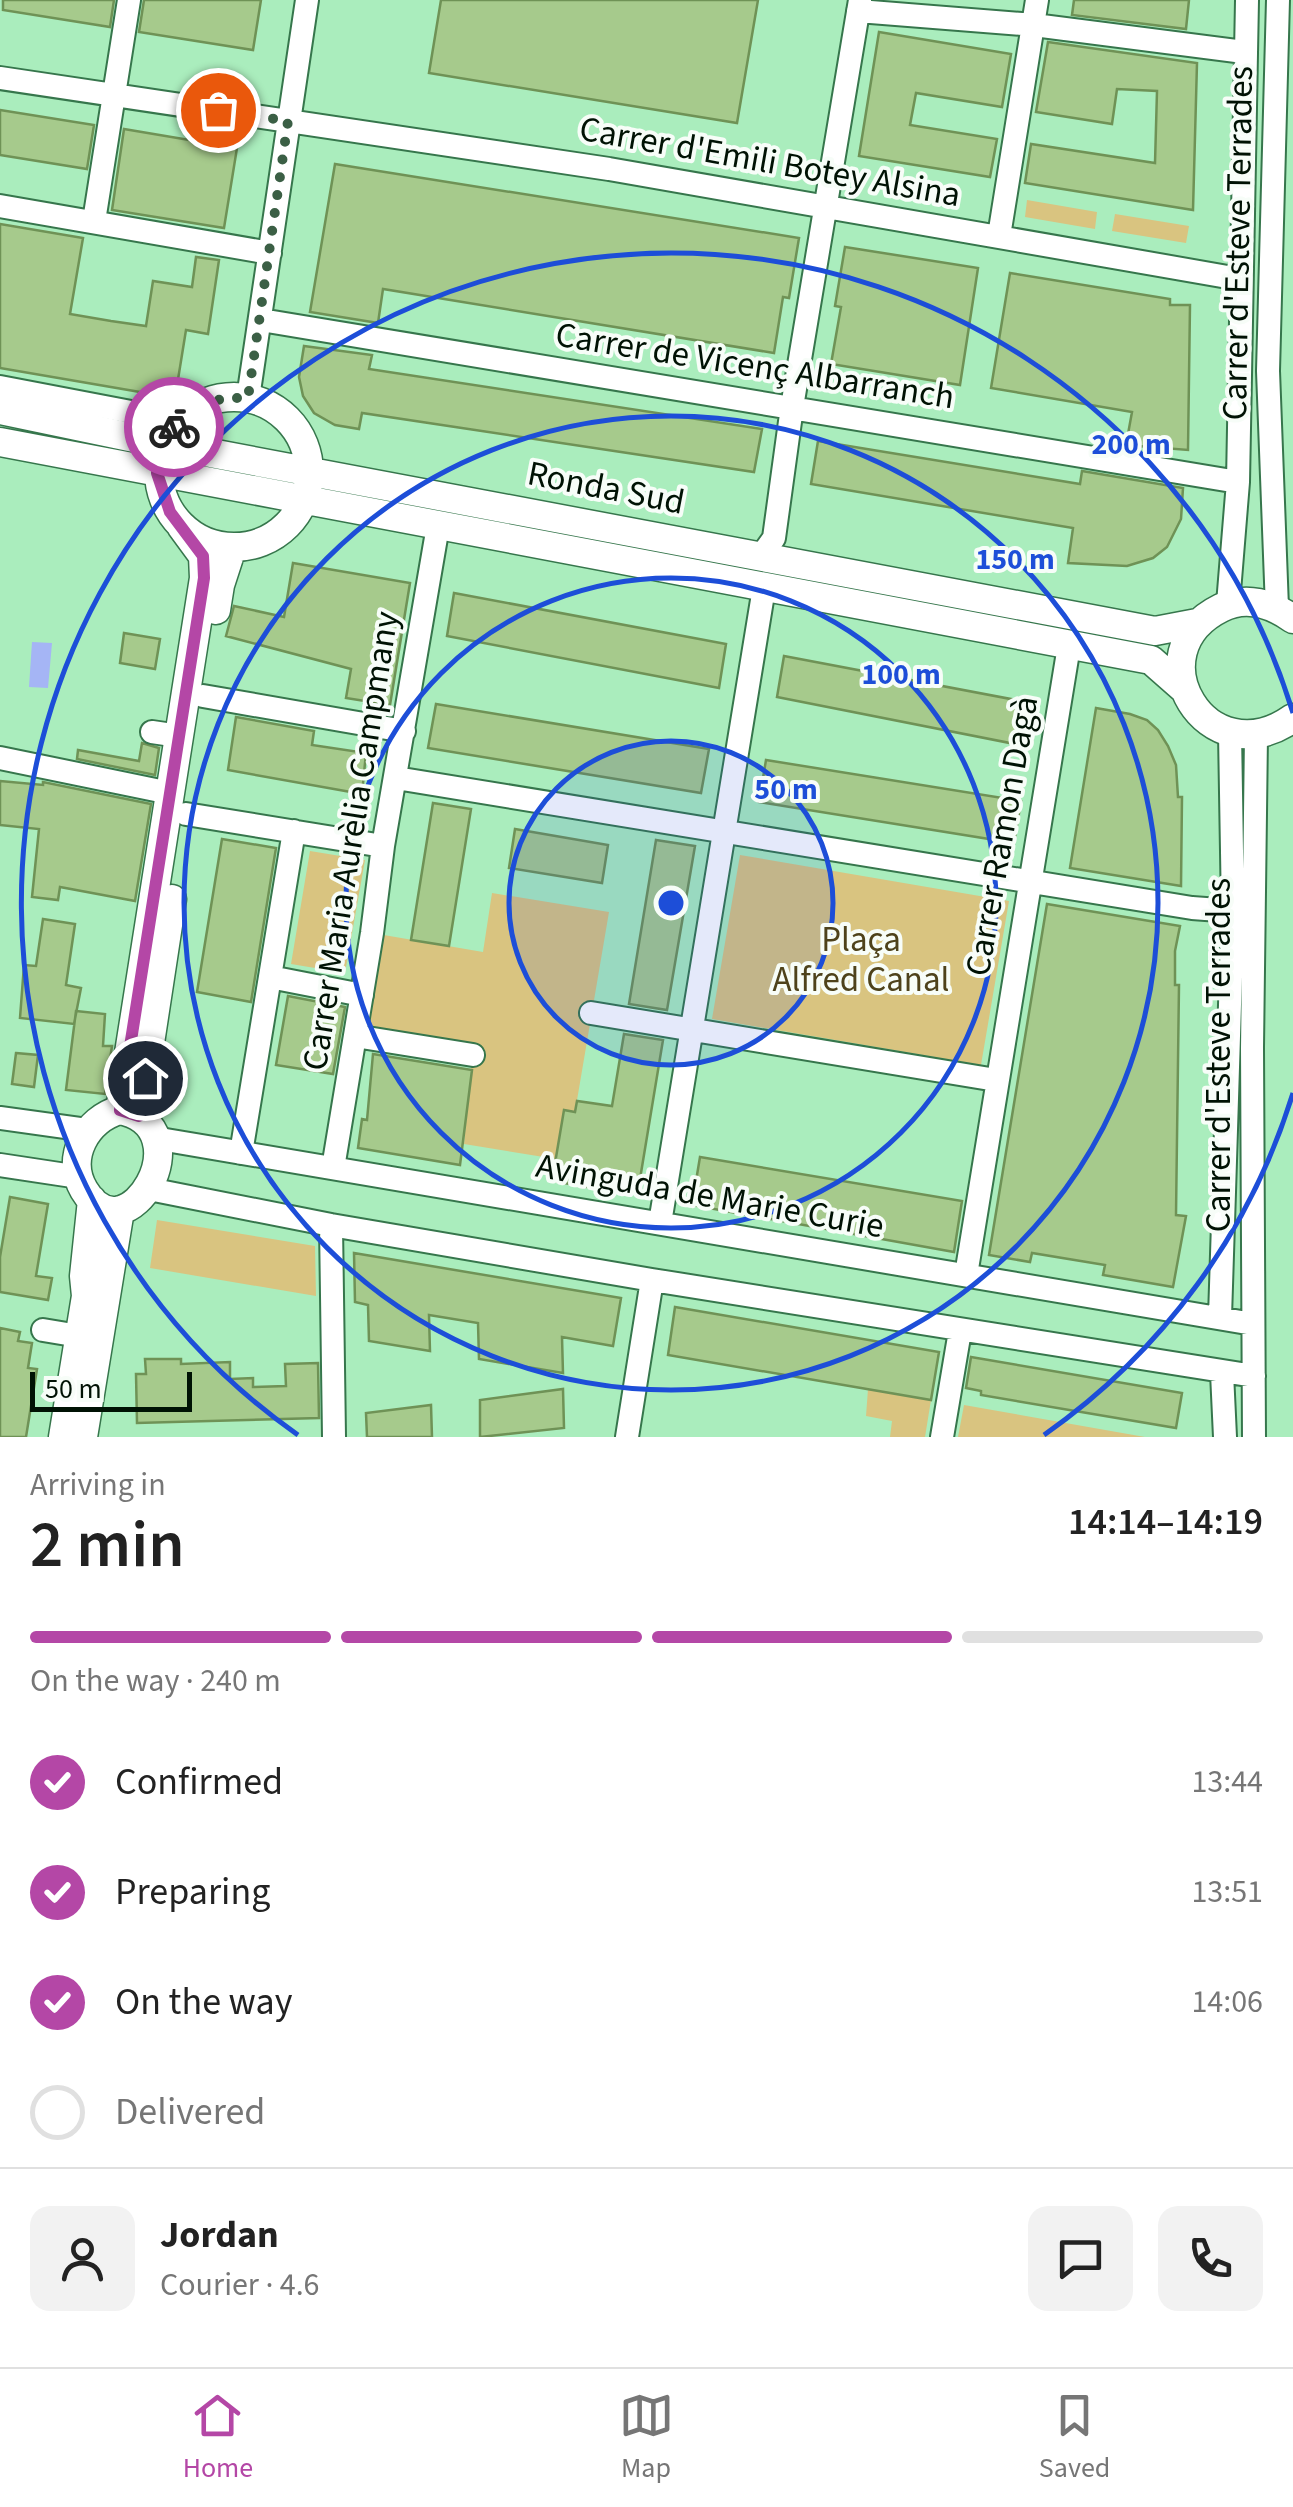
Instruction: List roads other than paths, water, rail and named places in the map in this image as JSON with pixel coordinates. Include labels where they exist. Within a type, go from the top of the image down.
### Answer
[{"type":"main road","points":[[178,803],[166,734],[204,578],[203,556],[181,526],[163,499],[157,473],[171,432],[205,402],[224,397],[248,398],[288,420],[300,436],[309,471],[303,502],[290,522],[273,536],[232,548],[212,544],[181,526]]},
{"type":"main road","name":"Ronda Sud","points":[[0,410],[171,432],[309,471],[1156,631],[1198,624]]},
{"type":"main road","name":"Ronda Sud","points":[[9,448],[1151,660],[1184,690],[1212,725],[1243,734]]},
{"type":"main road","points":[[86,1189],[110,1210],[135,1205],[149,1189],[156,1164],[138,1121],[178,803],[204,696],[220,585],[232,548]]},
{"type":"main road","points":[[1184,690],[1183,650],[1198,624],[1228,604],[1249,601],[1285,613]]},
{"type":"main road","points":[[1243,734],[1278,729],[1293,718]]},
{"type":"main road","points":[[63,1437],[86,1296],[86,1189],[79,1152],[87,1130],[108,1113],[138,1121]]},
{"type":"main road","points":[[83,1437],[120,1210]]},
{"type":"street","points":[[94,221],[129,0]]},
{"type":"street","points":[[248,398],[307,0]]},
{"type":"street","points":[[999,236],[1010,118],[1037,0]]},
{"type":"street","name":"Carrer d'Esteve Terrades","points":[[1228,604],[1238,482],[1248,0]]},
{"type":"street","name":"Carrer d'Esteve Terrades","points":[[1278,0],[1268,371],[1285,613]]},
{"type":"street","points":[[761,556],[774,538],[824,204],[859,5],[1244,52]]},
{"type":"street","name":"Carrer d'Emili Botey Alsina","points":[[0,78],[824,204],[1240,279]]},
{"type":"street","points":[[0,206],[270,253]]},
{"type":"street","name":"Carrer de Vicenç Albarranch","points":[[261,320],[1238,482]]},
{"type":"street","points":[[0,387],[171,432]]},
{"type":"street","name":"Carrer Maria Aurèlia Campmany","points":[[334,1168],[383,846],[438,526]]},
{"type":"street","points":[[660,1222],[764,588]]},
{"type":"street","name":"Carrer Ramon Dagà","points":[[966,1275],[1070,646]]},
{"type":"street","points":[[204,696],[404,730]]},
{"type":"street","name":"Carrer d'Esteve Terrades","points":[[1220,1318],[1233,910],[1243,734]]},
{"type":"street","name":"Carrer d'Esteve Terrades","points":[[1243,734],[1252,1048],[1254,1437]]},
{"type":"street","points":[[0,758],[294,831],[383,846]]},
{"type":"street","points":[[396,778],[1192,908],[1233,910]]},
{"type":"street","points":[[241,1152],[294,831]]},
{"type":"street","points":[[270,977],[362,994]]},
{"type":"street","points":[[591,1014],[996,1080]]},
{"type":"street","points":[[355,1036],[473,1055]]},
{"type":"street","points":[[0,1118],[87,1130]]},
{"type":"street","name":"Avinguda de Marie Curie","points":[[138,1121],[241,1152],[1254,1324]]},
{"type":"street","points":[[0,1165],[86,1189]]},
{"type":"street","points":[[149,1189],[331,1225],[652,1280],[1254,1376]]},
{"type":"street","points":[[331,1225],[334,1437]]},
{"type":"street","points":[[627,1437],[652,1280]]},
{"type":"street","points":[[44,1330],[79,1336]]},
{"type":"street","points":[[942,1437],[960,1331]]},
{"type":"street","points":[[1222,1372],[1224,1437]]},
{"type":"water","points":[[32,642],[52,643],[48,688],[29,687]]},
{"type":"park label","name":"Plaça Alfred Canal","points":[[861,960]]}]
